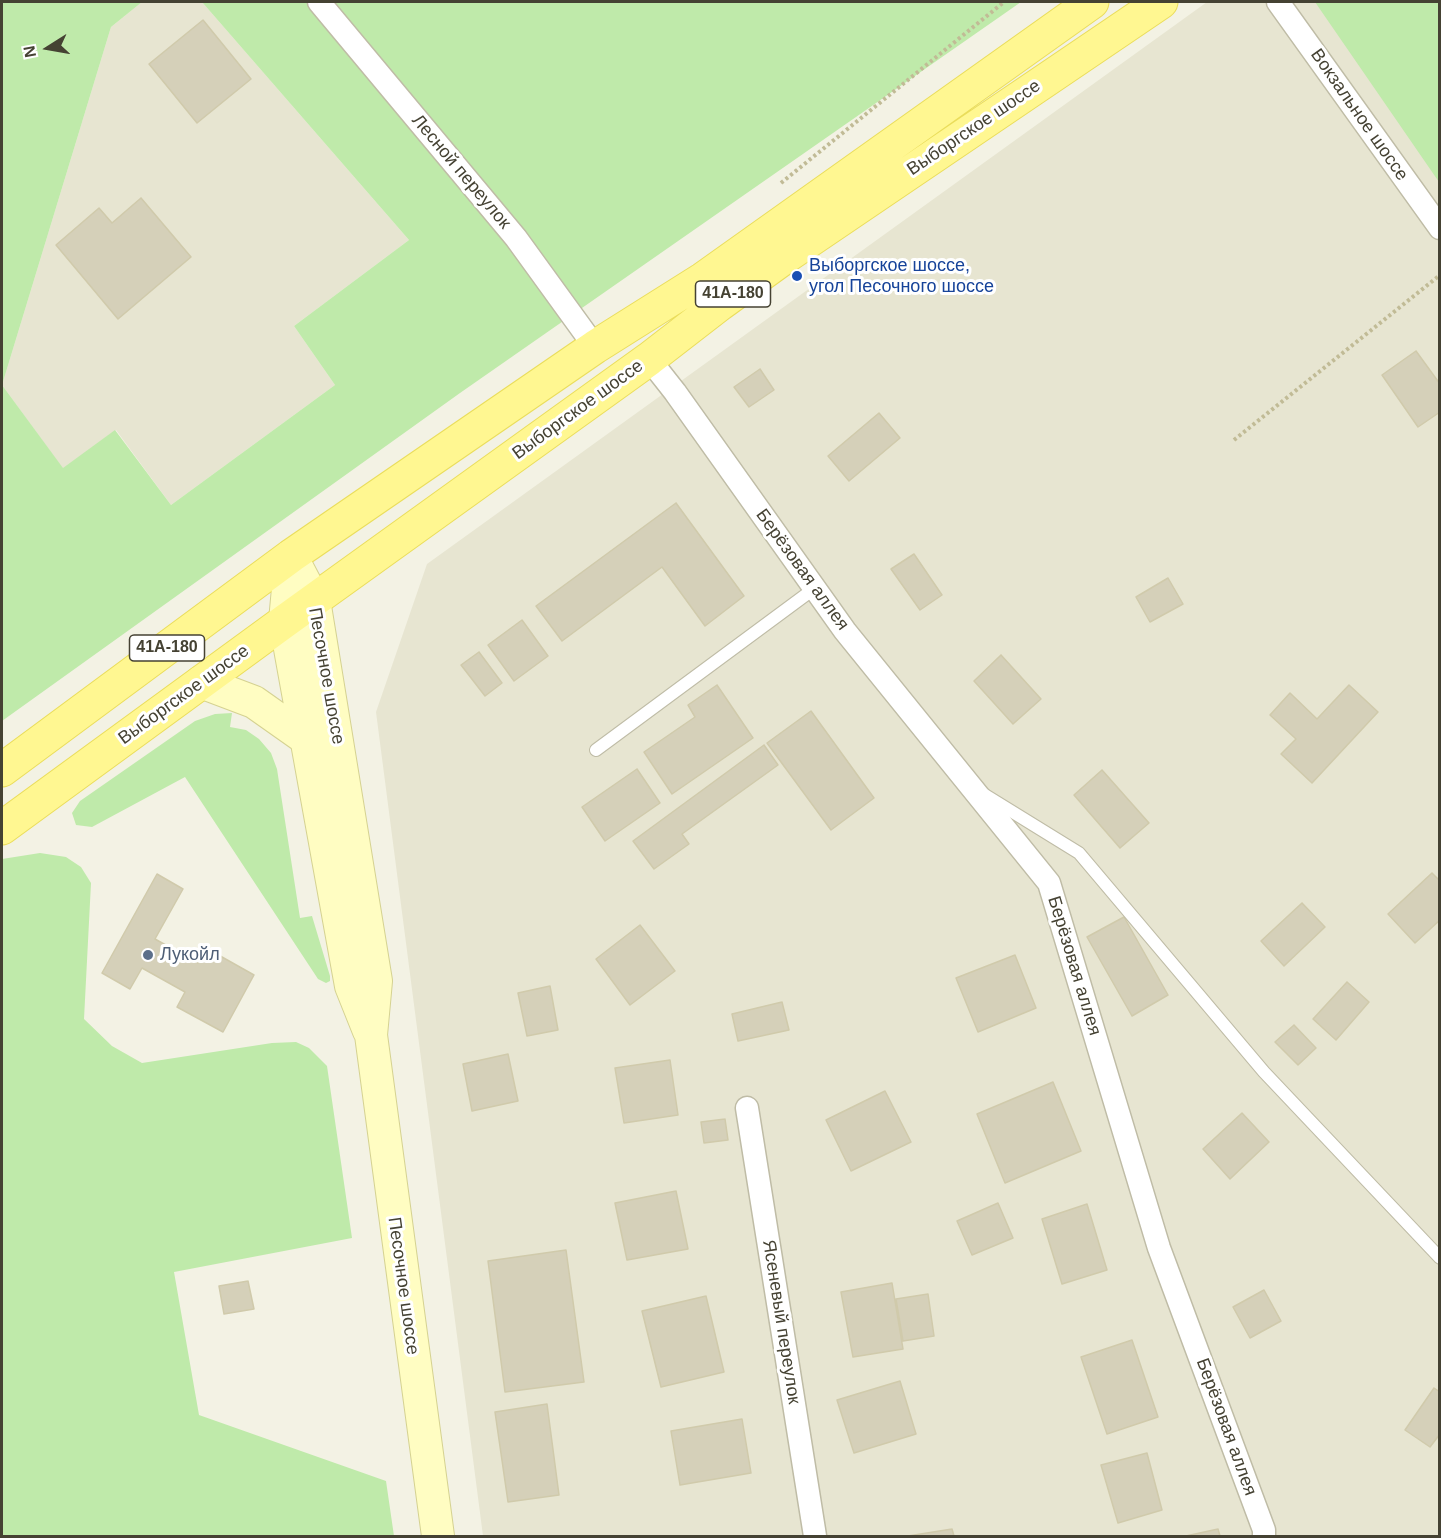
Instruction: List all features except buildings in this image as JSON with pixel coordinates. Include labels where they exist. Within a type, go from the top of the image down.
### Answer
[{"type":"main road","name":"Выборгское шоссе","points":[[2,770],[291,556],[596,347],[703,279],[1092,2]]},
{"type":"main road","name":"Выборгское шоссе","points":[[2,828],[649,359],[784,257],[1161,2]]},
{"type":"main road","name":"Песочное шоссе","points":[[291,556],[314,600],[376,981],[370,1035]]},
{"type":"main road","name":"Песочное шоссе","points":[[291,556],[285,621],[351,986],[370,1035],[438,1536]]},
{"type":"main road","points":[[201,682],[254,702],[305,738]]},
{"type":"street","name":"Вокзальное шоссе","points":[[1278,2],[1440,228]]},
{"type":"street","name":"Лесной переулок","points":[[322,3],[516,238],[596,347]]},
{"type":"street","name":"Берёзовая аллея","points":[[649,359],[845,630],[1049,883],[1159,1248],[1264,1530],[1263,1536]]},
{"type":"street","name":"Ясеневый переулок","points":[[747,1108],[815,1536]]},
{"type":"lane","points":[[596,750],[815,588]]},
{"type":"lane","points":[[970,785],[1079,852],[1264,1072],[1440,1258]]},
{"type":"path","points":[[780,183],[1004,2]]},
{"type":"path","points":[[1234,440],[1440,275]]},
{"type":"shaded area","points":[[142,2],[202,2],[409,240],[294,326],[335,385],[171,505],[116,430],[63,469],[2,385],[111,27]]},
{"type":"shaded area","points":[[1207,2],[1439,2],[1439,1536],[483,1536],[376,712],[427,564]]},
{"type":"green space","points":[[2,2],[142,2],[111,27],[2,385]]},
{"type":"green space","points":[[202,2],[1021,2],[460,393],[2,721],[2,385],[63,468],[115,430],[171,505],[335,385],[294,326],[409,240]]},
{"type":"green space","points":[[1315,2],[1439,2],[1439,182]]},
{"type":"green space","points":[[232,713],[230,727],[246,730],[259,739],[271,753],[277,769],[300,918],[312,916],[330,976],[330,981],[326,983],[318,979],[185,777],[92,827],[76,825],[72,813],[80,801],[195,721],[215,714]]},
{"type":"green space","points":[[40,853],[66,857],[81,867],[91,883],[84,1019],[112,1046],[142,1063],[272,1043],[296,1042],[309,1048],[327,1066],[352,1238],[174,1272],[199,1415],[386,1481],[394,1536],[2,1536],[2,859]]},
{"type":"place","name":"Выборгское шоссе, угол Песочного шоссе","points":[[797,276]]},
{"type":"place","name":"Лукойл","points":[[148,955]]}]
